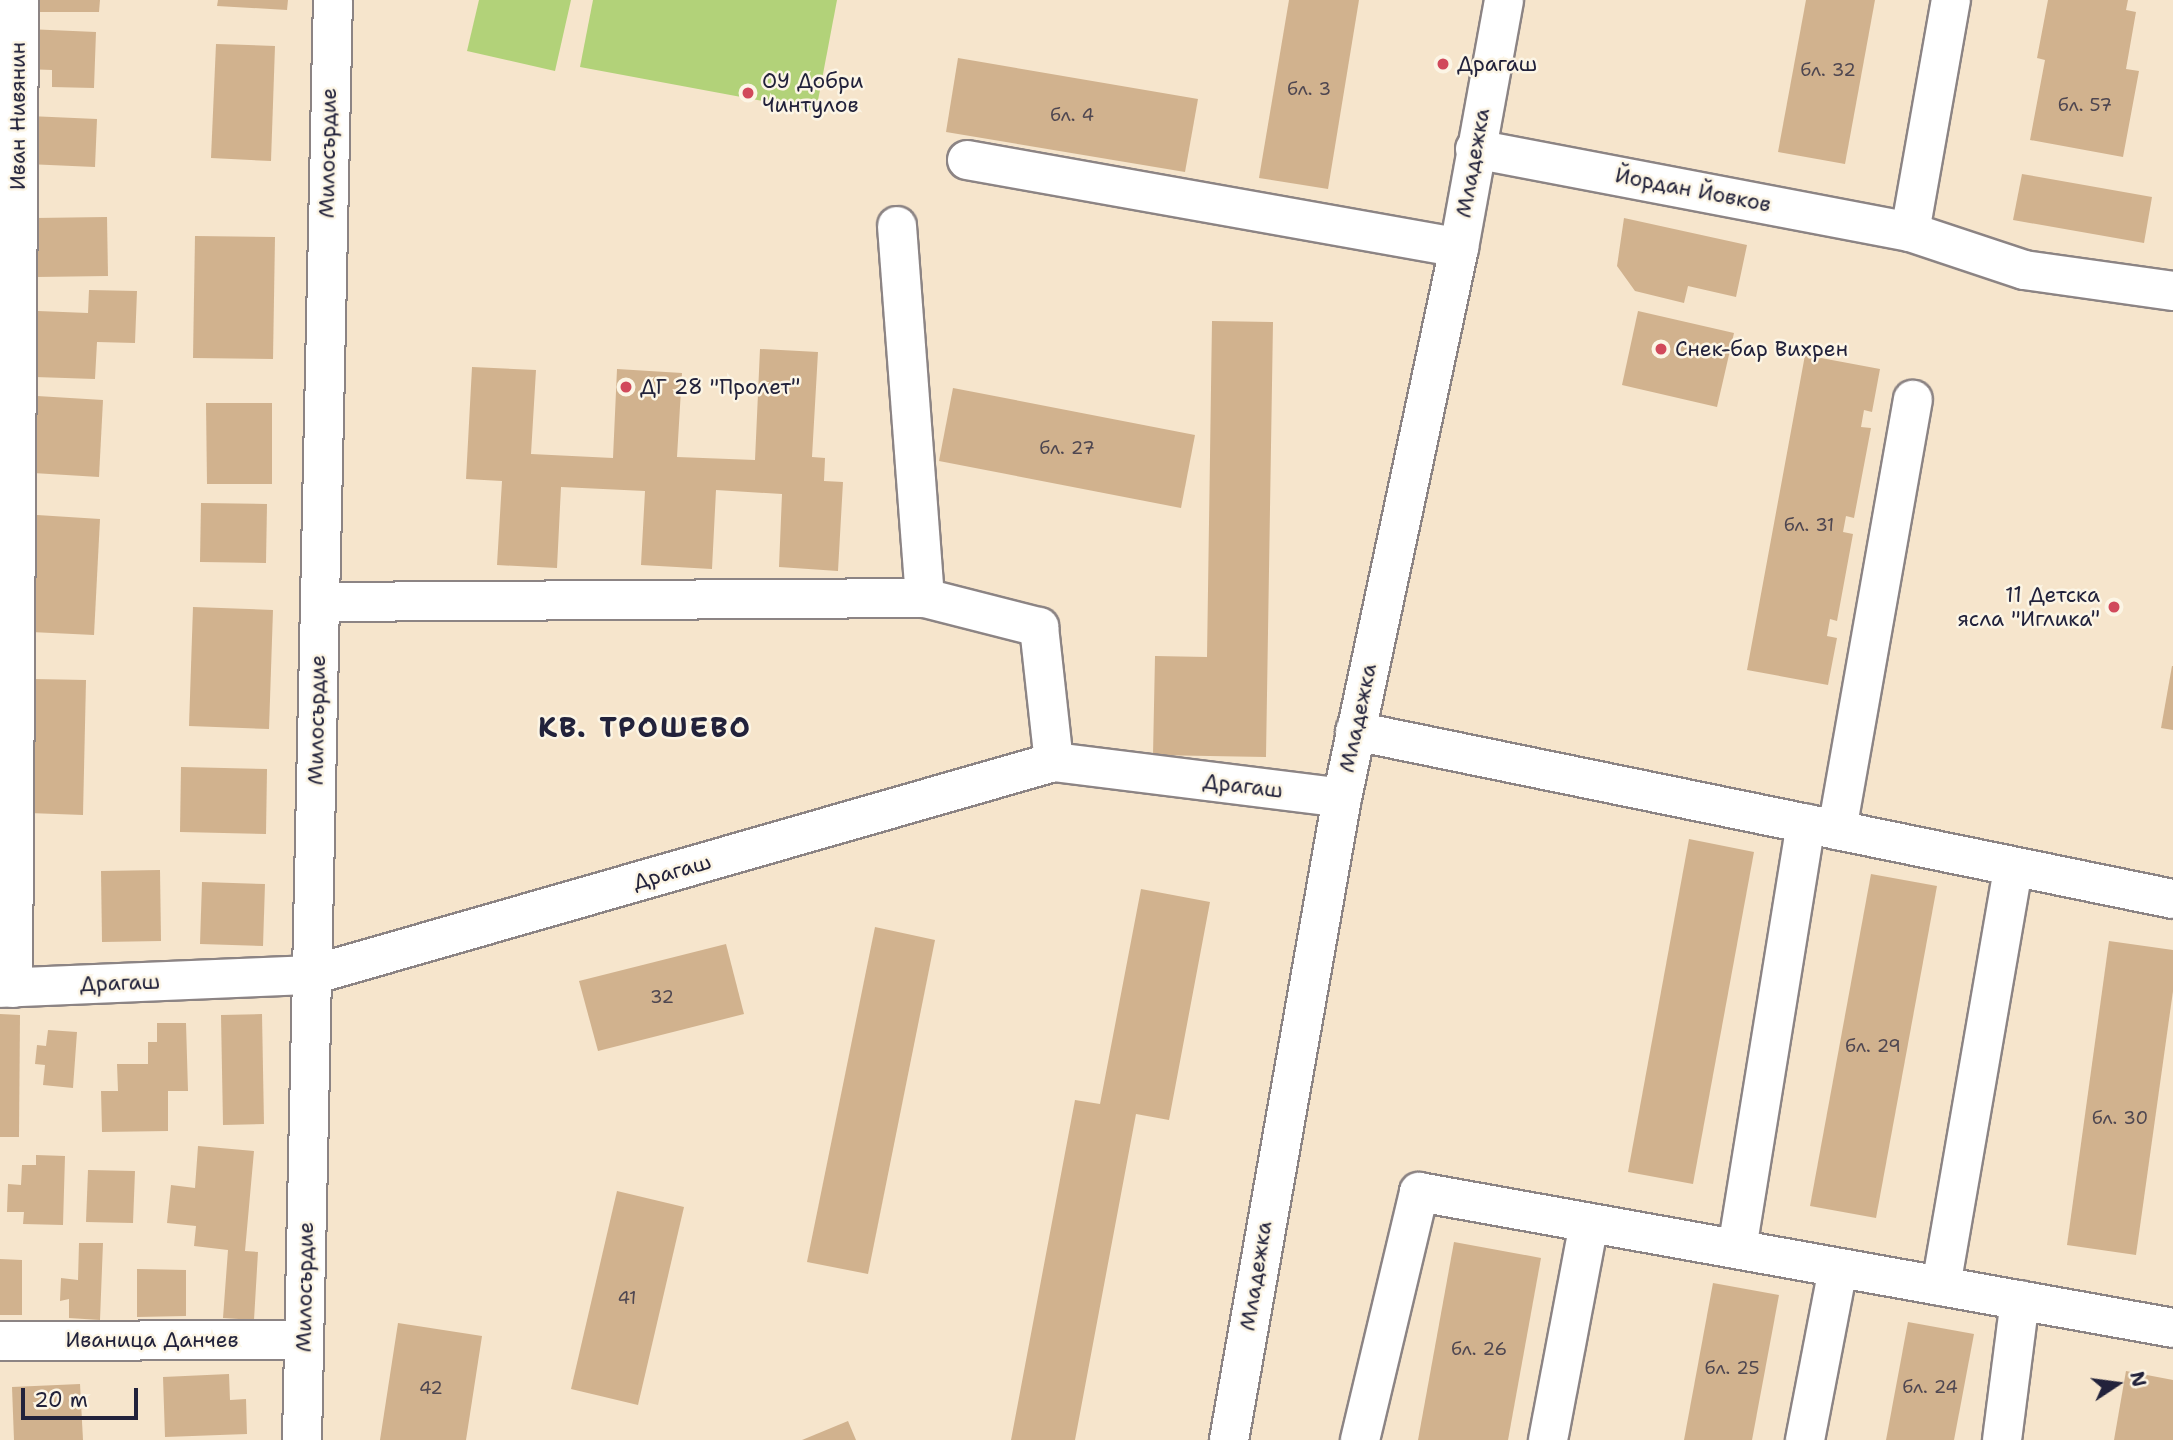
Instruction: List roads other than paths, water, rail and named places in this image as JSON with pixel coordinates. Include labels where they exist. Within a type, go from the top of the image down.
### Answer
[{"type":"street","name":"Иван Нивянин","points":[[6,988],[9,446],[19,0]]},
{"type":"street","name":"Милосърдие","points":[[302,1440],[333,0]]},
{"type":"street","name":"Младежка","points":[[1229,1440],[1342,798],[1458,248],[1504,0]]},
{"type":"street","points":[[1910,232],[1951,0]]},
{"type":"street","name":"Йордан Йовков","points":[[1475,149],[1910,232],[2024,271],[2173,292]]},
{"type":"street","points":[[967,160],[1458,248]]},
{"type":"street","points":[[897,226],[925,598]]},
{"type":"street","points":[[1737,1249],[1822,827],[1913,400]]},
{"type":"street","points":[[320,602],[925,598],[1039,627],[1054,762]]},
{"type":"street","points":[[1355,731],[2173,899]]},
{"type":"street","name":"Драгаш","points":[[6,988],[312,975],[1054,762],[1342,798]]},
{"type":"street","points":[[1941,1286],[2012,867]]},
{"type":"street","points":[[1360,1440],[1419,1192],[2173,1328]]},
{"type":"street","points":[[1548,1440],[1589,1223]]},
{"type":"street","points":[[1805,1440],[1838,1268]]},
{"type":"street","points":[[2002,1440],[2020,1300]]},
{"type":"street","name":"Иваница Данчев","points":[[0,1341],[304,1340]]},
{"type":"place","name":"Драгаш","points":[[1443,64]]},
{"type":"place","name":"ОУ Добри Чинтулов","points":[[748,93]]},
{"type":"place","name":"Снек-бар Вихрен","points":[[1661,349]]},
{"type":"place","name":"ДГ 28 \"Пролет\"","points":[[626,387]]},
{"type":"place","name":"11 Детска ясла \"Иглика\"","points":[[2114,607]]},
{"type":"district","name":"КВ. ТРОШЕВО","points":[[645,727]]}]
